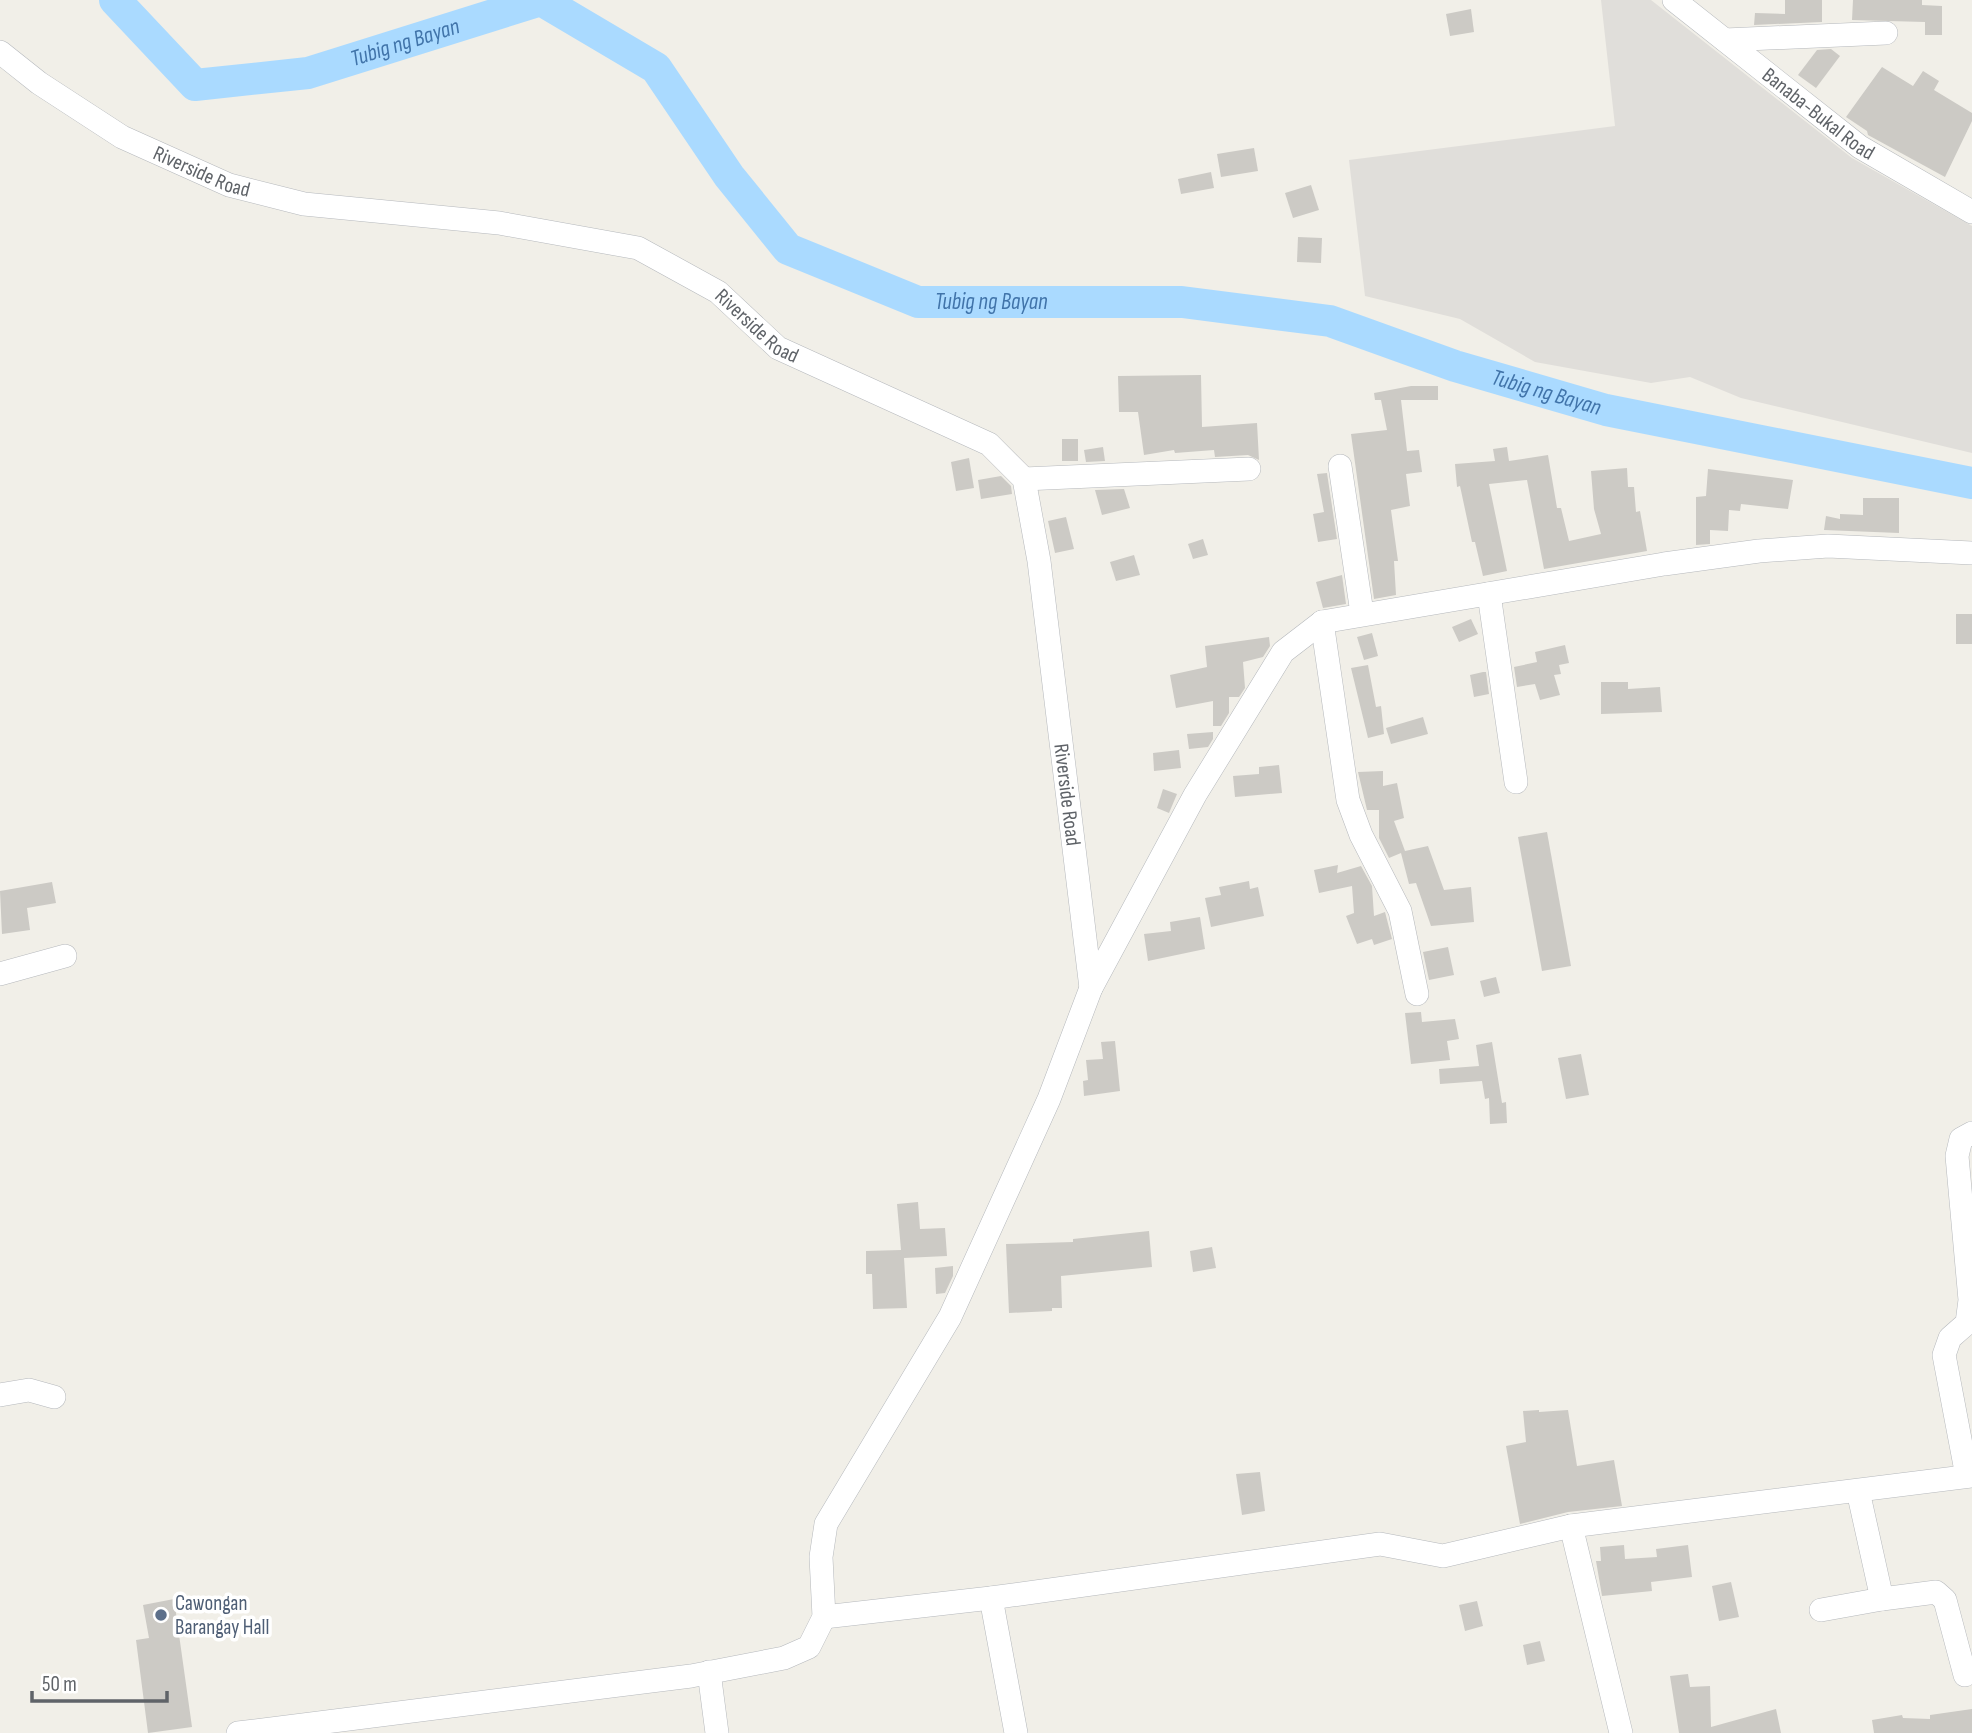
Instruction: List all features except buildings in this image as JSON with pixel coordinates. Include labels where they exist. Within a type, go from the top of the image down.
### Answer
[{"type":"street","name":"Banaba-Bukal Road","points":[[1674,0],[1860,147],[1972,212]]},
{"type":"street","points":[[1725,40],[1886,33]]},
{"type":"street","name":"Riverside Road","points":[[0,52],[39,83],[122,137],[229,186],[304,204],[499,223],[638,248],[718,292],[778,348],[989,444],[1024,479],[1039,561],[1091,988]]},
{"type":"street","points":[[1340,466],[1362,613]]},
{"type":"street","points":[[1024,479],[1250,469]]},
{"type":"street","points":[[238,1733],[709,1671],[784,1658],[809,1647],[824,1617],[821,1556],[825,1524],[950,1317],[1049,1099],[1091,988],[1195,795],[1283,652],[1322,622],[1362,613],[1759,551],[1828,546],[1972,553]]},
{"type":"street","points":[[1489,594],[1516,782]]},
{"type":"street","points":[[1322,622],[1349,800],[1361,835],[1400,911],[1417,994]]},
{"type":"street","points":[[0,974],[65,956]]},
{"type":"street","points":[[824,1617],[991,1598],[1380,1544],[1443,1556],[1571,1526],[1970,1476],[1944,1355],[1950,1338],[1967,1323],[1970,1300],[1956,1156],[1961,1139],[1972,1133]]},
{"type":"street","points":[[0,1395],[29,1390],[54,1397]]},
{"type":"street","points":[[1858,1491],[1882,1599]]},
{"type":"street","points":[[1571,1526],[1621,1733]]},
{"type":"street","points":[[1821,1610],[1936,1592],[1945,1600],[1965,1675]]},
{"type":"street","points":[[991,1598],[1016,1733]]},
{"type":"street","points":[[709,1671],[718,1733]]},
{"type":"shaded area","points":[[1601,0],[1651,0],[1852,158],[1972,226],[1972,453],[1741,398],[1690,377],[1651,383],[1535,362],[1460,319],[1365,296],[1349,160],[1615,126]]},
{"type":"waterway","name":"Tubig ng Bayan","points":[[115,0],[195,85],[308,73],[541,0],[656,68],[729,176],[788,249],[918,302],[1182,302],[1330,321],[1455,366],[1606,410],[1972,483]]},
{"type":"place","name":"Cawongan Barangay Hall","points":[[161,1615]]}]
